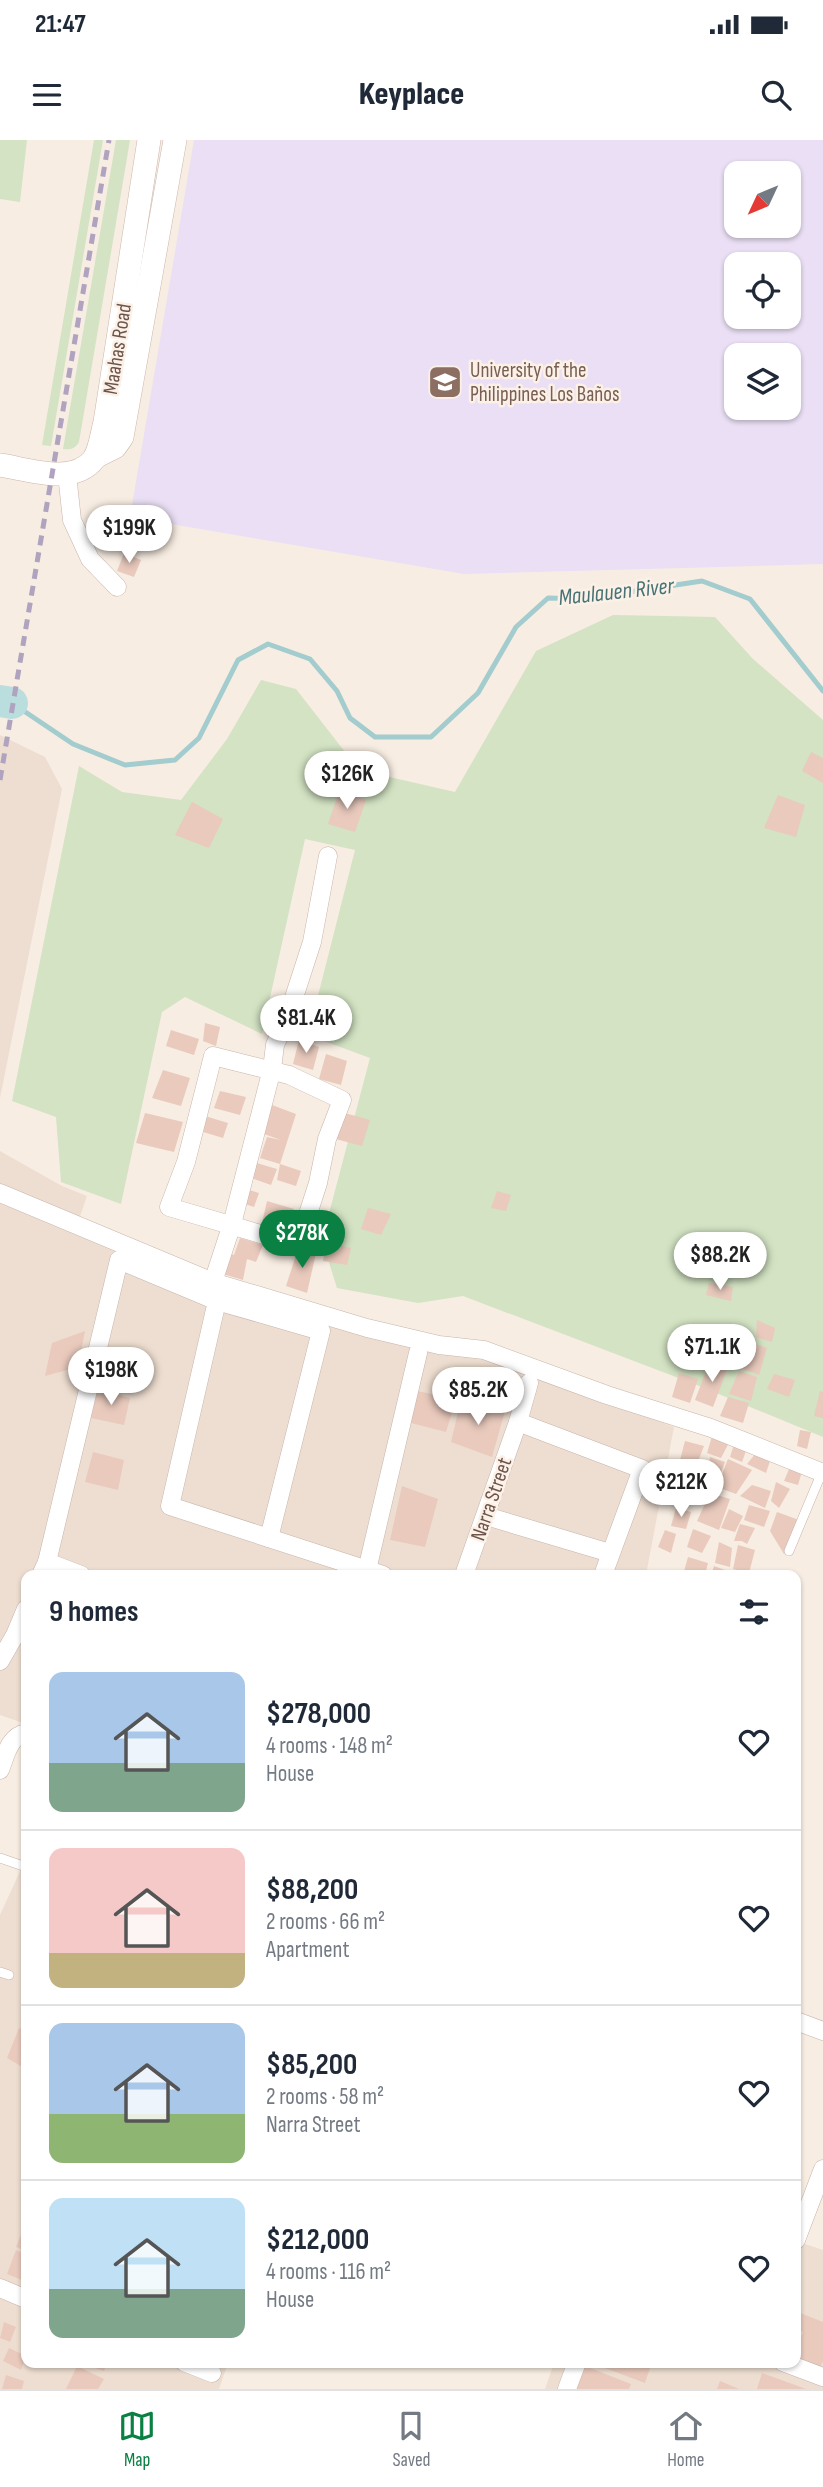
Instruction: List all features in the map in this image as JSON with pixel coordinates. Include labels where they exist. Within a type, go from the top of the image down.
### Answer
[{"type":"street","name":"Maahas Road","points":[[95,457],[105,422],[149,140]]},
{"type":"street","points":[[0,465],[67,474],[85,467],[95,457],[115,447],[122,437],[175,140]]},
{"type":"street","points":[[67,474],[72,520],[90,559],[117,587]]},
{"type":"street","points":[[214,1282],[232,1224],[272,1069],[275,1045],[288,1016],[312,942],[328,856]]},
{"type":"street","points":[[213,1056],[272,1069],[342,1100],[327,1139],[318,1183],[298,1245],[232,1224],[169,1207],[186,1163],[213,1056]]},
{"type":"street","points":[[0,1195],[214,1282],[380,1331],[439,1345],[484,1350],[607,1395],[711,1428],[823,1472]]},
{"type":"street","points":[[44,1569],[119,1260],[217,1301],[321,1331],[268,1538]]},
{"type":"street","points":[[217,1301],[170,1506],[369,1570]]},
{"type":"street","points":[[375,1570],[418,1353]]},
{"type":"street","name":"Narra Street","points":[[466,1570],[529,1383]]},
{"type":"street","points":[[518,1422],[642,1469],[605,1570]]},
{"type":"street","points":[[486,1516],[610,1553]]},
{"type":"street","points":[[0,1661],[21,1637]]},
{"type":"street","points":[[0,1770],[11,1742],[21,1735]]},
{"type":"street","points":[[801,2023],[823,2031]]},
{"type":"street","points":[[801,2226],[823,2169]]},
{"type":"street","points":[[0,2288],[21,2297]]},
{"type":"street","points":[[567,2389],[575,2368]]},
{"type":"street","points":[[799,2368],[823,2377]]},
{"type":"lane","points":[[789,1551],[823,1472]]},
{"type":"lane","points":[[0,1858],[21,1865]]},
{"type":"lane","points":[[821,2389],[823,2383]]},
{"type":"shaded area","name":"University of the Philippines Los Baños","points":[[194,140],[823,140],[823,564],[464,574],[130,517]]},
{"type":"shaded area","points":[[0,735],[45,757],[62,789],[0,1098]]},
{"type":"shaded area","points":[[0,1151],[62,1186],[87,1196],[74,1234],[218,1294],[403,1346],[482,1354],[674,1427],[647,1570],[21,1570],[21,1722],[0,1715]]},
{"type":"shaded area","points":[[21,1869],[21,2368],[226,2368],[219,2389],[0,2389],[0,1915]]},
{"type":"shaded area","points":[[801,2243],[823,2250],[823,2389],[545,2389],[552,2368],[801,2368]]},
{"type":"green space","points":[[0,140],[27,140],[20,202],[0,199]]},
{"type":"green space","points":[[94,140],[103,140],[51,446],[42,445]]},
{"type":"green space","points":[[116,140],[130,140],[79,442],[72,449],[63,449]]},
{"type":"green space","points":[[613,615],[715,617],[753,659],[823,720],[823,1437],[697,1385],[463,1296],[418,1303],[337,1288],[322,1240],[370,1058],[308,1035],[355,850],[305,839],[262,1034],[185,997],[162,1012],[121,1204],[61,1182],[56,1117],[12,1101],[79,766],[122,792],[181,800],[227,739],[261,680],[296,689],[359,770],[455,792],[536,651]]},
{"type":"building","points":[[124,553],[141,560],[134,577],[117,571]]},
{"type":"building","points":[[811,752],[823,758],[823,783],[802,771]]},
{"type":"building","points":[[340,789],[366,800],[355,832],[328,824]]},
{"type":"building","points":[[778,795],[805,805],[796,837],[764,828]]},
{"type":"building","points":[[192,802],[223,819],[209,848],[175,835]]},
{"type":"building","points":[[205,1023],[220,1027],[216,1046],[203,1041]]},
{"type":"building","points":[[171,1030],[199,1039],[194,1055],[166,1046]]},
{"type":"building","points":[[299,1040],[319,1047],[313,1070],[293,1064]]},
{"type":"building","points":[[326,1054],[347,1061],[341,1085],[319,1079]]},
{"type":"building","points":[[163,1070],[190,1078],[181,1106],[152,1098]]},
{"type":"building","points":[[220,1091],[246,1097],[240,1115],[214,1108]]},
{"type":"building","points":[[272,1105],[296,1114],[280,1164],[260,1158],[267,1137],[281,1140],[264,1134]]},
{"type":"building","points":[[341,1112],[370,1120],[362,1146],[332,1138]]},
{"type":"building","points":[[145,1113],[183,1122],[174,1152],[136,1143]]},
{"type":"building","points":[[205,1116],[228,1123],[223,1138],[200,1131]]},
{"type":"building","points":[[250,1161],[277,1169],[271,1185],[246,1176]]},
{"type":"building","points":[[280,1164],[301,1171],[296,1186],[277,1180]]},
{"type":"building","points":[[242,1188],[259,1193],[254,1207],[239,1202]]},
{"type":"building","points":[[497,1191],[511,1195],[506,1211],[491,1208]]},
{"type":"building","points":[[267,1201],[294,1209],[287,1231],[262,1223]]},
{"type":"building","points":[[368,1208],[391,1214],[381,1235],[361,1229]]},
{"type":"building","points":[[240,1238],[263,1245],[256,1262],[247,1259],[243,1280],[223,1274],[227,1252],[234,1255]]},
{"type":"building","points":[[326,1242],[351,1248],[347,1265],[323,1261]]},
{"type":"building","points":[[299,1246],[316,1253],[307,1293],[286,1286]]},
{"type":"building","points":[[709,1283],[733,1287],[731,1301],[706,1295]]},
{"type":"building","points":[[757,1320],[775,1328],[772,1342],[756,1337]]},
{"type":"building","points":[[85,1331],[78,1367],[45,1376],[52,1343]]},
{"type":"building","points":[[749,1342],[767,1348],[759,1375],[721,1361],[727,1344],[746,1349]]},
{"type":"building","points":[[700,1343],[712,1347],[708,1356],[697,1354]]},
{"type":"building","points":[[101,1360],[138,1367],[131,1394],[96,1385]]},
{"type":"building","points":[[710,1361],[728,1367],[713,1407],[695,1400]]},
{"type":"building","points":[[739,1371],[757,1377],[751,1401],[729,1394]]},
{"type":"building","points":[[679,1373],[698,1379],[690,1403],[672,1397]]},
{"type":"building","points":[[774,1374],[795,1380],[789,1397],[767,1389]]},
{"type":"building","points":[[98,1389],[130,1398],[124,1425],[91,1418]]},
{"type":"building","points":[[417,1391],[456,1399],[446,1432],[411,1423]]},
{"type":"building","points":[[820,1391],[823,1392],[823,1418],[814,1416]]},
{"type":"building","points":[[728,1397],[749,1403],[743,1423],[720,1416]]},
{"type":"building","points":[[461,1399],[505,1411],[492,1457],[451,1442]]},
{"type":"building","points":[[800,1430],[811,1432],[807,1449],[797,1446]]},
{"type":"building","points":[[713,1433],[732,1437],[721,1458],[707,1453]]},
{"type":"building","points":[[685,1441],[704,1446],[695,1469],[679,1464]]},
{"type":"building","points":[[735,1441],[748,1445],[742,1462],[730,1457]]},
{"type":"building","points":[[93,1452],[124,1460],[118,1490],[85,1482]]},
{"type":"building","points":[[756,1453],[772,1455],[766,1473],[747,1464]]},
{"type":"building","points":[[710,1457],[725,1462],[718,1481],[706,1478]]},
{"type":"building","points":[[728,1459],[752,1470],[736,1494],[717,1487]]},
{"type":"building","points":[[792,1462],[803,1468],[798,1485],[784,1481]]},
{"type":"building","points":[[682,1470],[698,1474],[693,1497],[676,1490]]},
{"type":"building","points":[[776,1482],[790,1489],[779,1508],[771,1501]]},
{"type":"building","points":[[752,1485],[771,1491],[765,1508],[740,1496]]},
{"type":"building","points":[[402,1486],[438,1499],[425,1547],[390,1540]]},
{"type":"building","points":[[710,1493],[730,1499],[719,1530],[697,1521]]},
{"type":"building","points":[[749,1505],[770,1511],[764,1527],[744,1520]]},
{"type":"building","points":[[676,1508],[691,1512],[686,1529],[671,1526]]},
{"type":"building","points":[[729,1509],[743,1516],[735,1532],[721,1528]]},
{"type":"building","points":[[777,1512],[799,1520],[784,1554],[770,1531]]},
{"type":"building","points":[[740,1524],[755,1528],[747,1544],[734,1541]]},
{"type":"building","points":[[693,1529],[711,1536],[702,1553],[687,1547]]},
{"type":"building","points":[[665,1530],[676,1534],[671,1553],[658,1547]]},
{"type":"building","points":[[719,1542],[732,1548],[730,1567],[715,1563]]},
{"type":"building","points":[[738,1545],[755,1550],[750,1570],[733,1569]]},
{"type":"building","points":[[688,1557],[708,1563],[706,1570],[684,1570]]},
{"type":"building","points":[[19,2028],[21,2066],[7,2058]]},
{"type":"building","points":[[21,2234],[21,2249],[16,2247]]},
{"type":"building","points":[[16,2250],[21,2252],[21,2280],[7,2274]]},
{"type":"building","points":[[801,2313],[823,2322],[823,2361],[820,2367],[801,2360]]},
{"type":"building","points":[[4,2322],[16,2327],[10,2342],[0,2338]]},
{"type":"building","points":[[9,2348],[21,2354],[21,2370],[3,2361]]},
{"type":"building","points":[[76,2368],[104,2379],[98,2389],[66,2389]]},
{"type":"building","points":[[584,2368],[631,2384],[629,2389],[576,2389]]},
{"type":"building","points":[[605,2368],[650,2368],[645,2383]]},
{"type":"building","points":[[762,2373],[806,2389],[757,2389]]},
{"type":"building","points":[[6,2375],[24,2381],[22,2389],[2,2389]]},
{"type":"building","points":[[720,2381],[739,2389],[717,2389]]},
{"type":"waterway","name":"Maulauen River","points":[[12,703],[73,744],[125,765],[175,760],[199,738],[238,660],[268,644],[310,659],[337,691],[350,718],[375,737],[431,737],[478,693],[516,627],[548,598],[583,599],[702,581],[750,599],[823,691]]},
{"type":"waterway","name":"Maulauen River","points":[[0,701],[12,703]]},
{"type":"railway","points":[[0,780],[109,140]]},
{"type":"place","name":"University of the Philippines Los Baños","points":[[445,382]]}]
